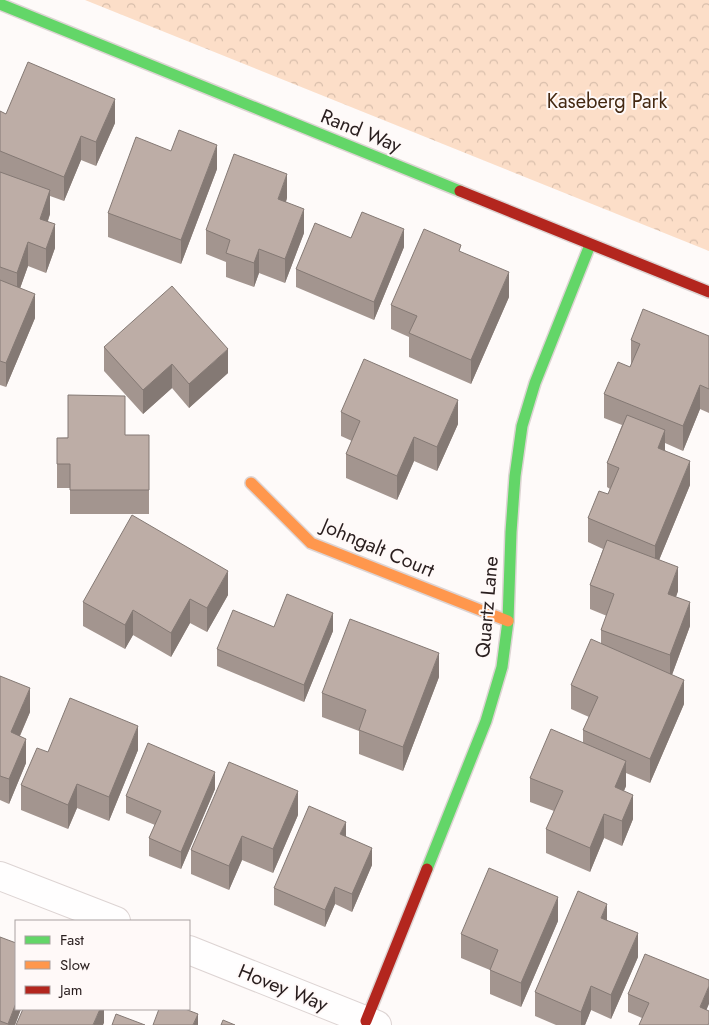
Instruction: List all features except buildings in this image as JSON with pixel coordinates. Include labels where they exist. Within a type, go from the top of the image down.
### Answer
[{"type":"street","name":"Rand Way","points":[[0,4],[709,292]]},
{"type":"street","name":"Quartz Lane","points":[[371,1023],[486,721],[502,667],[508,621],[514,494],[522,426],[535,384],[590,245]]},
{"type":"street","name":"Johngalt Court","points":[[251,483],[311,543],[508,621]]},
{"type":"street","points":[[0,876],[113,920]]},
{"type":"street","name":"Hovey Way","points":[[190,950],[371,1023]]},
{"type":"green space","name":"Kaseberg Park","points":[[85,0],[709,0],[709,251]]},
{"type":"traffic: fast","points":[[0,4],[460,191]]},
{"type":"traffic: fast","points":[[427,869],[486,721],[502,667],[508,621],[515,476],[522,426],[535,383],[590,245]]},
{"type":"traffic: slow","points":[[251,483],[311,543],[508,621]]},
{"type":"traffic: jam","points":[[460,191],[709,292]]},
{"type":"traffic: jam","points":[[366,1021],[427,869]]}]
